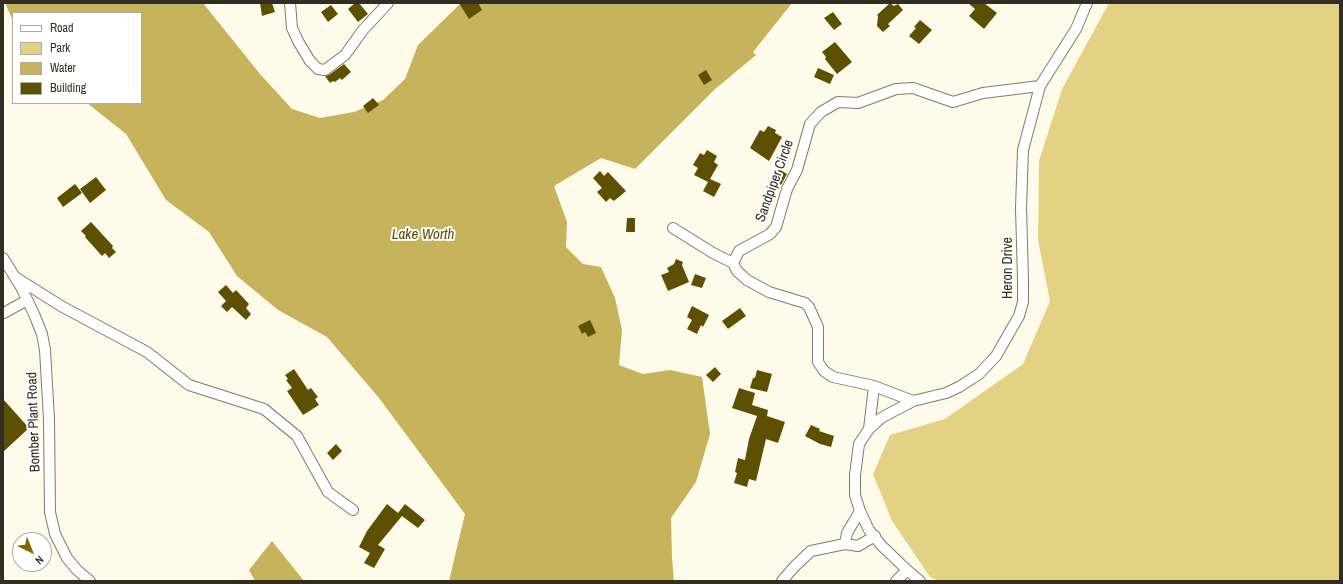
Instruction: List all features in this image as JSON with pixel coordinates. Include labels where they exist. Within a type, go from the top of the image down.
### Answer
[{"type":"street","points":[[290,3],[292,28],[299,44],[310,62],[318,69],[325,70],[345,55],[363,30],[388,3]]},
{"type":"street","name":"Heron Drive","points":[[920,581],[907,570],[869,530],[860,511],[855,495],[855,475],[859,444],[869,429],[881,418],[913,402],[959,388],[979,374],[996,356],[1019,316],[1023,302],[1021,208],[1023,150],[1040,86],[1076,29],[1087,3]]},
{"type":"street","name":"Sandpiper Circle","points":[[733,262],[739,251],[770,234],[776,226],[787,189],[797,170],[810,124],[820,112],[838,102],[858,103],[896,89],[913,88],[953,102],[983,93],[1040,86]]},
{"type":"street","points":[[673,228],[713,253],[733,262],[737,271],[747,280],[769,292],[805,303],[809,307],[818,327],[818,362],[824,371],[833,377],[874,386],[913,402]]},
{"type":"street","name":"Bomber Plant Road","points":[[4,259],[27,300],[42,334],[45,350],[49,419],[50,512],[53,525],[59,545],[67,558],[77,570],[90,581]]},
{"type":"street","points":[[15,277],[61,306],[147,352],[189,385],[264,409],[296,436],[328,492],[353,510]]},
{"type":"street","points":[[4,313],[27,300]]},
{"type":"street","points":[[869,429],[874,386]]},
{"type":"street","points":[[845,544],[847,532],[860,511]]},
{"type":"street","points":[[782,581],[794,566],[811,551],[845,544],[858,546],[875,536]]},
{"type":"street","points":[[896,581],[907,570]]},
{"type":"green space","points":[[1109,3],[1340,3],[1340,581],[939,581],[930,577],[892,521],[873,474],[890,435],[945,419],[1023,364],[1050,301],[1038,240],[1039,161],[1062,89]]},
{"type":"water","name":"Lake Worth","points":[[5,3],[203,3],[260,74],[292,109],[320,118],[354,112],[383,100],[405,79],[418,45],[461,3],[792,3],[753,52],[756,55],[714,90],[635,169],[601,158],[554,186],[567,222],[566,247],[583,264],[601,267],[615,298],[622,330],[619,365],[643,374],[670,370],[702,377],[710,434],[696,482],[671,518],[674,581],[449,581],[465,514],[379,398],[327,337],[278,310],[237,276],[209,232],[166,200],[126,134],[88,104],[142,104],[142,12],[12,12],[12,19]]},
{"type":"water","points":[[272,541],[304,581],[255,581],[249,570]]},
{"type":"building","points":[[260,3],[272,3],[275,12],[262,16]]},
{"type":"building","points":[[355,3],[359,3],[368,14],[358,22],[348,9]]},
{"type":"building","points":[[459,3],[478,3],[482,10],[469,19]]},
{"type":"building","points":[[890,3],[894,6],[898,4],[903,10],[888,24],[890,26],[883,32],[877,26],[877,15]]},
{"type":"building","points":[[968,3],[984,3],[997,13],[984,29],[969,16],[975,9]]},
{"type":"building","points":[[331,5],[338,14],[328,22],[321,12]]},
{"type":"building","points":[[833,12],[842,24],[834,30],[824,18]]},
{"type":"building","points":[[920,20],[932,30],[919,44],[909,36],[916,28],[914,27]]},
{"type":"building","points":[[835,42],[852,62],[837,74],[825,59],[826,57],[822,52]]},
{"type":"building","points":[[344,64],[351,72],[342,80],[340,78],[335,82],[333,81],[330,83],[325,76],[329,75]]},
{"type":"building","points":[[818,68],[834,75],[830,84],[814,77]]},
{"type":"building","points":[[706,70],[712,80],[704,85],[698,75]]},
{"type":"building","points":[[373,98],[379,105],[368,113],[363,106]]},
{"type":"building","points":[[768,126],[776,130],[775,133],[782,137],[769,161],[750,148],[760,130],[764,132]]},
{"type":"building","points":[[707,150],[717,156],[714,162],[718,165],[710,179],[721,184],[714,197],[703,191],[708,182],[694,175],[698,168],[693,165],[700,153],[704,155]]},
{"type":"building","points":[[779,169],[787,174],[781,185],[773,179]]},
{"type":"building","points":[[600,171],[604,176],[608,172],[626,191],[614,201],[610,198],[606,202],[597,192],[602,188],[593,178]]},
{"type":"building","points":[[96,177],[106,190],[90,203],[80,189]]},
{"type":"building","points":[[75,184],[82,193],[63,207],[57,198]]},
{"type":"building","points":[[627,218],[635,218],[635,232],[626,232]]},
{"type":"building","points":[[91,222],[113,246],[112,248],[116,252],[109,258],[105,253],[102,256],[81,231]]},
{"type":"building","points":[[676,259],[683,262],[682,265],[689,282],[668,291],[661,275],[669,272],[667,268],[674,264]]},
{"type":"building","points":[[695,274],[706,278],[702,288],[691,285]]},
{"type":"building","points":[[226,285],[233,293],[236,290],[249,304],[246,308],[251,314],[246,320],[232,307],[227,312],[221,306],[226,301],[218,292]]},
{"type":"building","points":[[692,306],[709,315],[703,327],[701,325],[697,334],[687,329],[692,320],[687,317]]},
{"type":"building","points":[[740,308],[746,316],[728,329],[722,321]]},
{"type":"building","points":[[590,320],[596,333],[588,337],[585,332],[582,334],[578,326]]},
{"type":"building","points":[[715,367],[721,374],[713,382],[706,375]]},
{"type":"building","points":[[294,369],[308,390],[311,388],[318,397],[315,399],[319,405],[303,415],[287,391],[292,388],[286,380],[288,379],[285,375]]},
{"type":"building","points":[[757,370],[772,374],[767,392],[750,388]]},
{"type":"building","points":[[739,388],[755,393],[752,405],[768,410],[767,416],[785,422],[778,443],[766,439],[756,481],[749,479],[747,487],[734,483],[737,473],[735,472],[738,458],[745,460],[749,439],[757,416],[732,408]]},
{"type":"building","points":[[3,399],[29,428],[3,452]]},
{"type":"building","points":[[811,425],[820,429],[819,431],[834,436],[831,447],[820,444],[805,436]]},
{"type":"building","points":[[336,444],[342,451],[333,460],[327,453]]},
{"type":"building","points":[[387,504],[398,513],[405,504],[425,520],[418,528],[402,516],[378,545],[385,549],[374,568],[364,563],[370,553],[359,547],[367,531]]}]
